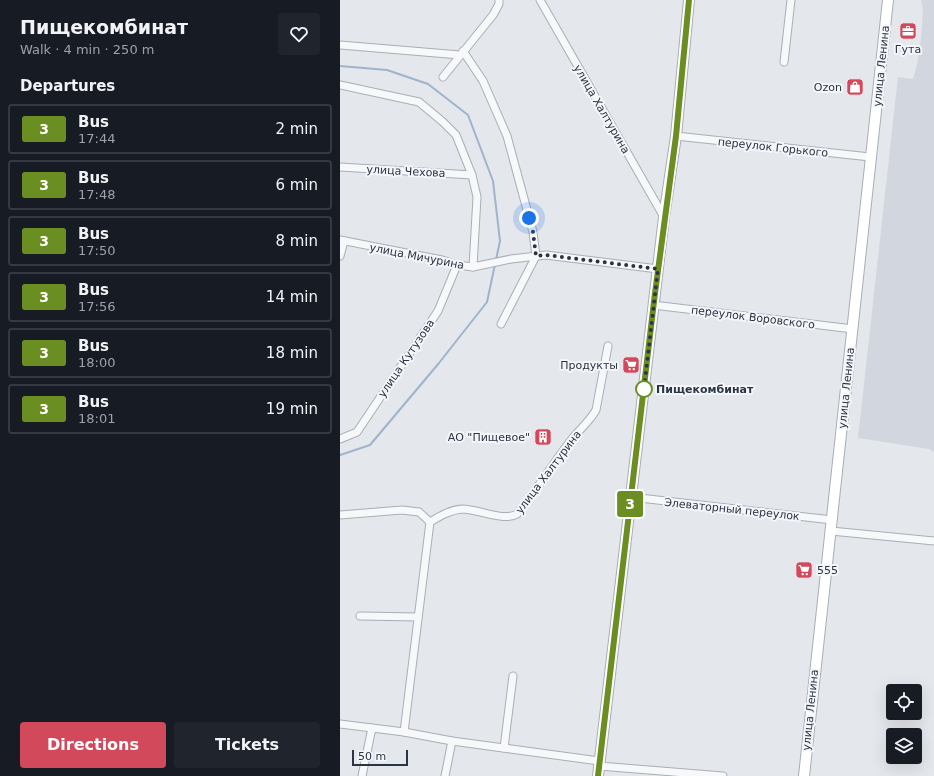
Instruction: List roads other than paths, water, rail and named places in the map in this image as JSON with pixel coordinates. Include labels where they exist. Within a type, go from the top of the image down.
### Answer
[{"type":"main road","points":[[598,768],[653,305],[676,136],[689,0]]},
{"type":"main road","name":"улица Ленина","points":[[804,776],[888,0]]},
{"type":"street","points":[[443,77],[461,53],[494,16],[499,0]]},
{"type":"street","name":"улица Халтурина","points":[[540,0],[664,217]]},
{"type":"street","points":[[784,62],[791,0]]},
{"type":"street","points":[[340,45],[461,53],[483,81],[507,136],[533,232],[536,256],[501,324]]},
{"type":"street","points":[[340,85],[419,102],[456,135],[472,175],[477,198],[473,267]]},
{"type":"street","name":"переулок Горького","points":[[676,136],[870,157]]},
{"type":"street","name":"улица Чехова","points":[[340,167],[472,175]]},
{"type":"street","name":"улица Мичурина","points":[[340,256],[342,240],[442,260],[457,265],[473,267],[546,255],[658,269]]},
{"type":"street","name":"улица Кутузова","points":[[340,439],[357,432],[362,425],[438,311],[457,265]]},
{"type":"street","name":"переулок Воровского","points":[[653,305],[853,329]]},
{"type":"street","name":"улица Халтурина","points":[[430,522],[445,513],[462,509],[513,517],[517,514],[572,439],[592,417],[596,410],[608,346]]},
{"type":"street","name":"Элеваторный переулок","points":[[631,497],[832,520]]},
{"type":"street","points":[[340,515],[402,510],[419,512],[430,522],[404,732]]},
{"type":"street","points":[[831,531],[934,541]]},
{"type":"street","points":[[360,616],[418,617]]},
{"type":"street","points":[[504,748],[513,676]]},
{"type":"street","points":[[340,724],[404,732],[504,748],[598,768],[723,776]]},
{"type":"street","points":[[362,776],[372,728]]},
{"type":"street","points":[[445,776],[452,740]]},
{"type":"waterway","points":[[340,66],[387,70],[428,84],[468,115],[493,181],[500,241],[487,302],[439,363],[370,445],[340,455]]},
{"type":"place","name":"Гута","points":[[908,31]]},
{"type":"place","name":"Ozon","points":[[855,87]]},
{"type":"place","name":"Продукты","points":[[631,365]]},
{"type":"place","name":"Пищекомбинат","points":[[644,389]]},
{"type":"place","name":"АО \"Пищевое\"","points":[[543,437]]},
{"type":"place","name":"555","points":[[804,570]]}]
